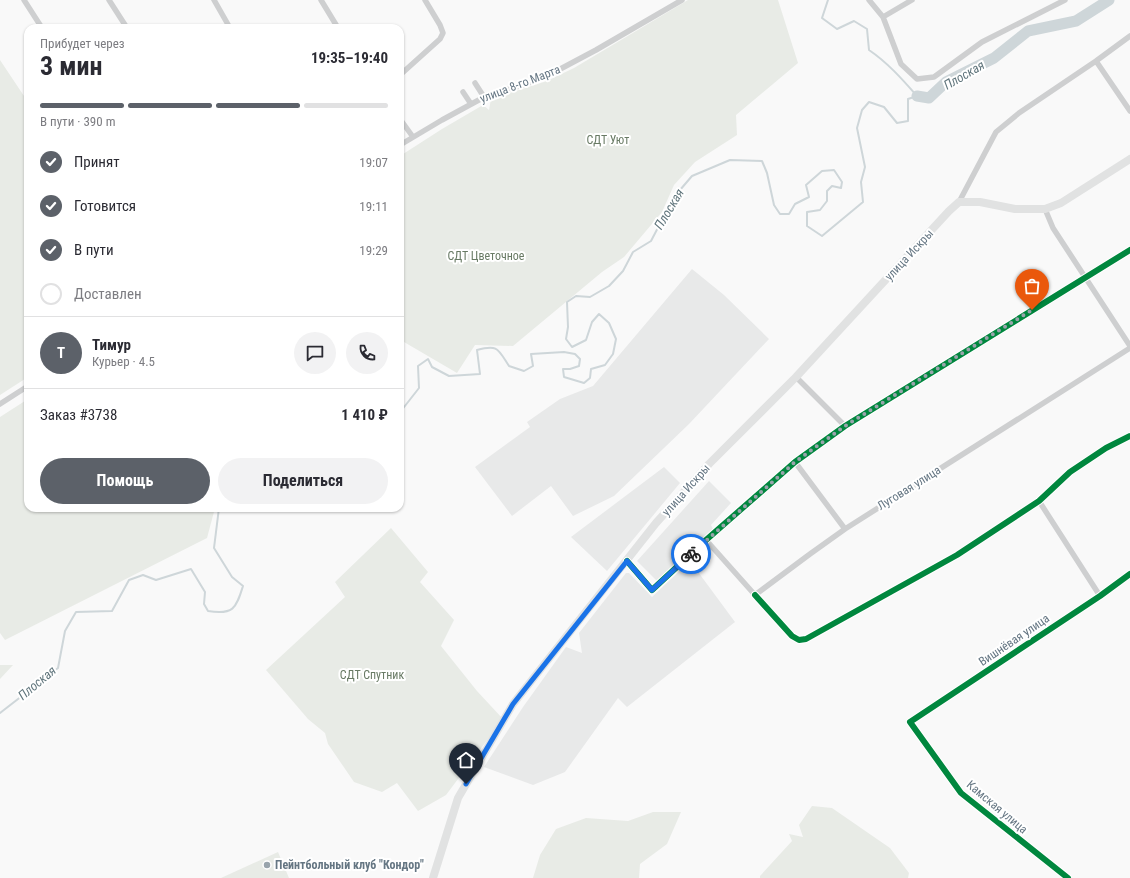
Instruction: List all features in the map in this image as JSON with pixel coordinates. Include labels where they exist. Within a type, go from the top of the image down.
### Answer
[{"type":"main road","points":[[959,202],[980,202],[1015,209],[1045,209],[1061,203],[1130,159]]},
{"type":"main road","name":"улица Искры","points":[[433,878],[458,798],[513,704],[656,523],[706,468],[796,377],[959,202]]},
{"type":"street","points":[[24,0],[39,24]]},
{"type":"street","points":[[110,0],[125,24]]},
{"type":"street","points":[[214,0],[228,24]]},
{"type":"street","points":[[321,0],[336,24]]},
{"type":"street","points":[[404,71],[440,39],[442,33],[440,25],[426,0]]},
{"type":"street","name":"улица 8-го Марта","points":[[404,143],[484,97],[526,84],[548,75],[596,50],[682,0]]},
{"type":"street","points":[[869,0],[883,17],[901,64],[917,78],[934,77],[982,42],[1065,0]]},
{"type":"street","points":[[883,17],[912,0]]},
{"type":"street","points":[[959,202],[996,132],[1019,113],[1130,36]]},
{"type":"street","points":[[1096,60],[1130,111]]},
{"type":"street","points":[[476,83],[484,97]]},
{"type":"street","points":[[463,92],[471,104]]},
{"type":"street","points":[[404,125],[413,137]]},
{"type":"street","points":[[1045,209],[1053,228],[1130,347]]},
{"type":"street","points":[[627,561],[652,590],[706,540],[795,462],[845,426],[1130,250]]},
{"type":"street","name":"Луговая улица","points":[[755,596],[845,529],[1130,347]]},
{"type":"street","points":[[796,377],[845,426]]},
{"type":"street","points":[[0,404],[24,389]]},
{"type":"street","points":[[706,540],[792,636],[799,640],[806,638],[957,555],[1039,501],[1070,472],[1106,448],[1130,436]]},
{"type":"street","points":[[795,462],[845,529]]},
{"type":"street","points":[[1039,501],[1100,596]]},
{"type":"street","name":"Вишнёвая улица","points":[[910,722],[1100,596],[1130,574]]},
{"type":"street","name":"Камская улица","points":[[910,722],[961,793],[1068,878]]},
{"type":"shaded area","points":[[692,269],[724,295],[769,339],[689,424],[614,496],[573,516],[551,486],[512,516],[475,467],[530,427],[527,422],[560,399],[593,386]]},
{"type":"shaded area","points":[[664,467],[680,483],[607,571],[571,537]]},
{"type":"shaded area","points":[[709,481],[731,503],[711,525],[713,529],[658,582],[637,561]]},
{"type":"shaded area","points":[[690,561],[735,622],[627,707],[618,698],[565,772],[533,785],[484,767],[523,707],[566,647],[582,653],[579,633],[626,573],[629,573],[652,597]]},
{"type":"green space","points":[[688,0],[778,0],[798,63],[736,115],[737,135],[695,162],[674,185],[662,212],[624,257],[602,272],[513,346],[475,345],[457,373],[404,342],[404,153],[483,105],[489,110],[491,99],[547,81],[574,68]]},
{"type":"green space","points":[[0,60],[24,96],[24,380],[0,395]]},
{"type":"green space","points":[[24,402],[24,512],[214,512],[207,538],[5,640],[0,633],[0,417]]},
{"type":"green space","name":"СДТ Спутник","points":[[391,528],[428,572],[420,582],[454,620],[441,646],[477,691],[503,719],[446,795],[418,811],[397,783],[382,792],[354,782],[328,744],[325,733],[308,719],[266,670],[345,597],[335,582]]},
{"type":"green space","points":[[0,665],[13,665],[0,679]]},
{"type":"green space","points":[[812,806],[832,808],[890,848],[909,873],[908,878],[760,878],[760,876],[792,841],[789,834],[803,837],[799,825]]},
{"type":"green space","points":[[653,812],[681,812],[667,844],[640,864],[639,878],[533,878],[540,855],[556,829],[586,818],[628,821]]},
{"type":"green space","name":"Пейнтбольный клуб \"Кондор\"","points":[[278,852],[289,878],[221,878]]},
{"type":"waterway","name":"Плоская","points":[[404,407],[419,388],[418,366],[428,359],[432,367],[449,376],[480,374],[477,350],[484,348],[497,349],[509,366],[524,371],[533,366],[531,354],[564,352],[575,354],[580,359],[579,366],[570,369],[563,369],[564,377],[584,383],[590,378],[591,369],[605,365],[613,354],[616,339],[609,323],[599,314],[592,322],[586,340],[572,347],[566,339],[568,327],[567,302],[576,296],[590,297],[609,286],[623,271],[633,252],[651,241],[674,197],[692,176],[730,160],[762,161],[767,173],[774,205],[780,214],[789,214],[795,204],[809,197],[806,185],[822,171],[834,170],[842,182],[841,188],[832,186],[827,191],[827,201],[820,210],[807,212],[807,226],[822,236],[863,202],[861,182],[865,167],[857,128],[862,110],[869,102],[884,107],[897,123],[908,121],[908,99],[917,96],[889,66],[869,50],[867,29],[854,21],[837,29],[822,18],[828,0]]},
{"type":"waterway","name":"Плоская","points":[[917,96],[929,98],[946,82],[994,58],[1028,31],[1076,21],[1109,0]]},
{"type":"waterway","name":"Плоская","points":[[0,713],[58,668],[65,631],[76,612],[112,611],[129,580],[143,575],[156,580],[191,569],[205,592],[204,604],[208,611],[223,612],[232,609],[238,600],[243,586],[232,577],[214,548],[218,512]]},
{"type":"cycle path","points":[[627,561],[652,590],[706,540],[795,462],[845,426],[1130,250]]},
{"type":"cycle path","points":[[755,595],[792,636],[799,640],[806,639],[957,555],[1039,501],[1070,472],[1106,448],[1130,436]]},
{"type":"cycle path","points":[[1068,878],[961,793],[910,722],[1100,596],[1130,574]]},
{"type":"way so far","points":[[691,554],[795,462],[845,426],[1032,310]]},
{"type":"place","name":"Пейнтбольный клуб \"Кондор\"","points":[[267,865]]},
{"type":"route","points":[[466,784],[513,704],[627,561],[652,590],[691,554]]},
{"type":"park label","name":"СДТ Уют","points":[[608,140]]},
{"type":"park label","name":"СДТ Цветочное","points":[[486,256]]}]
